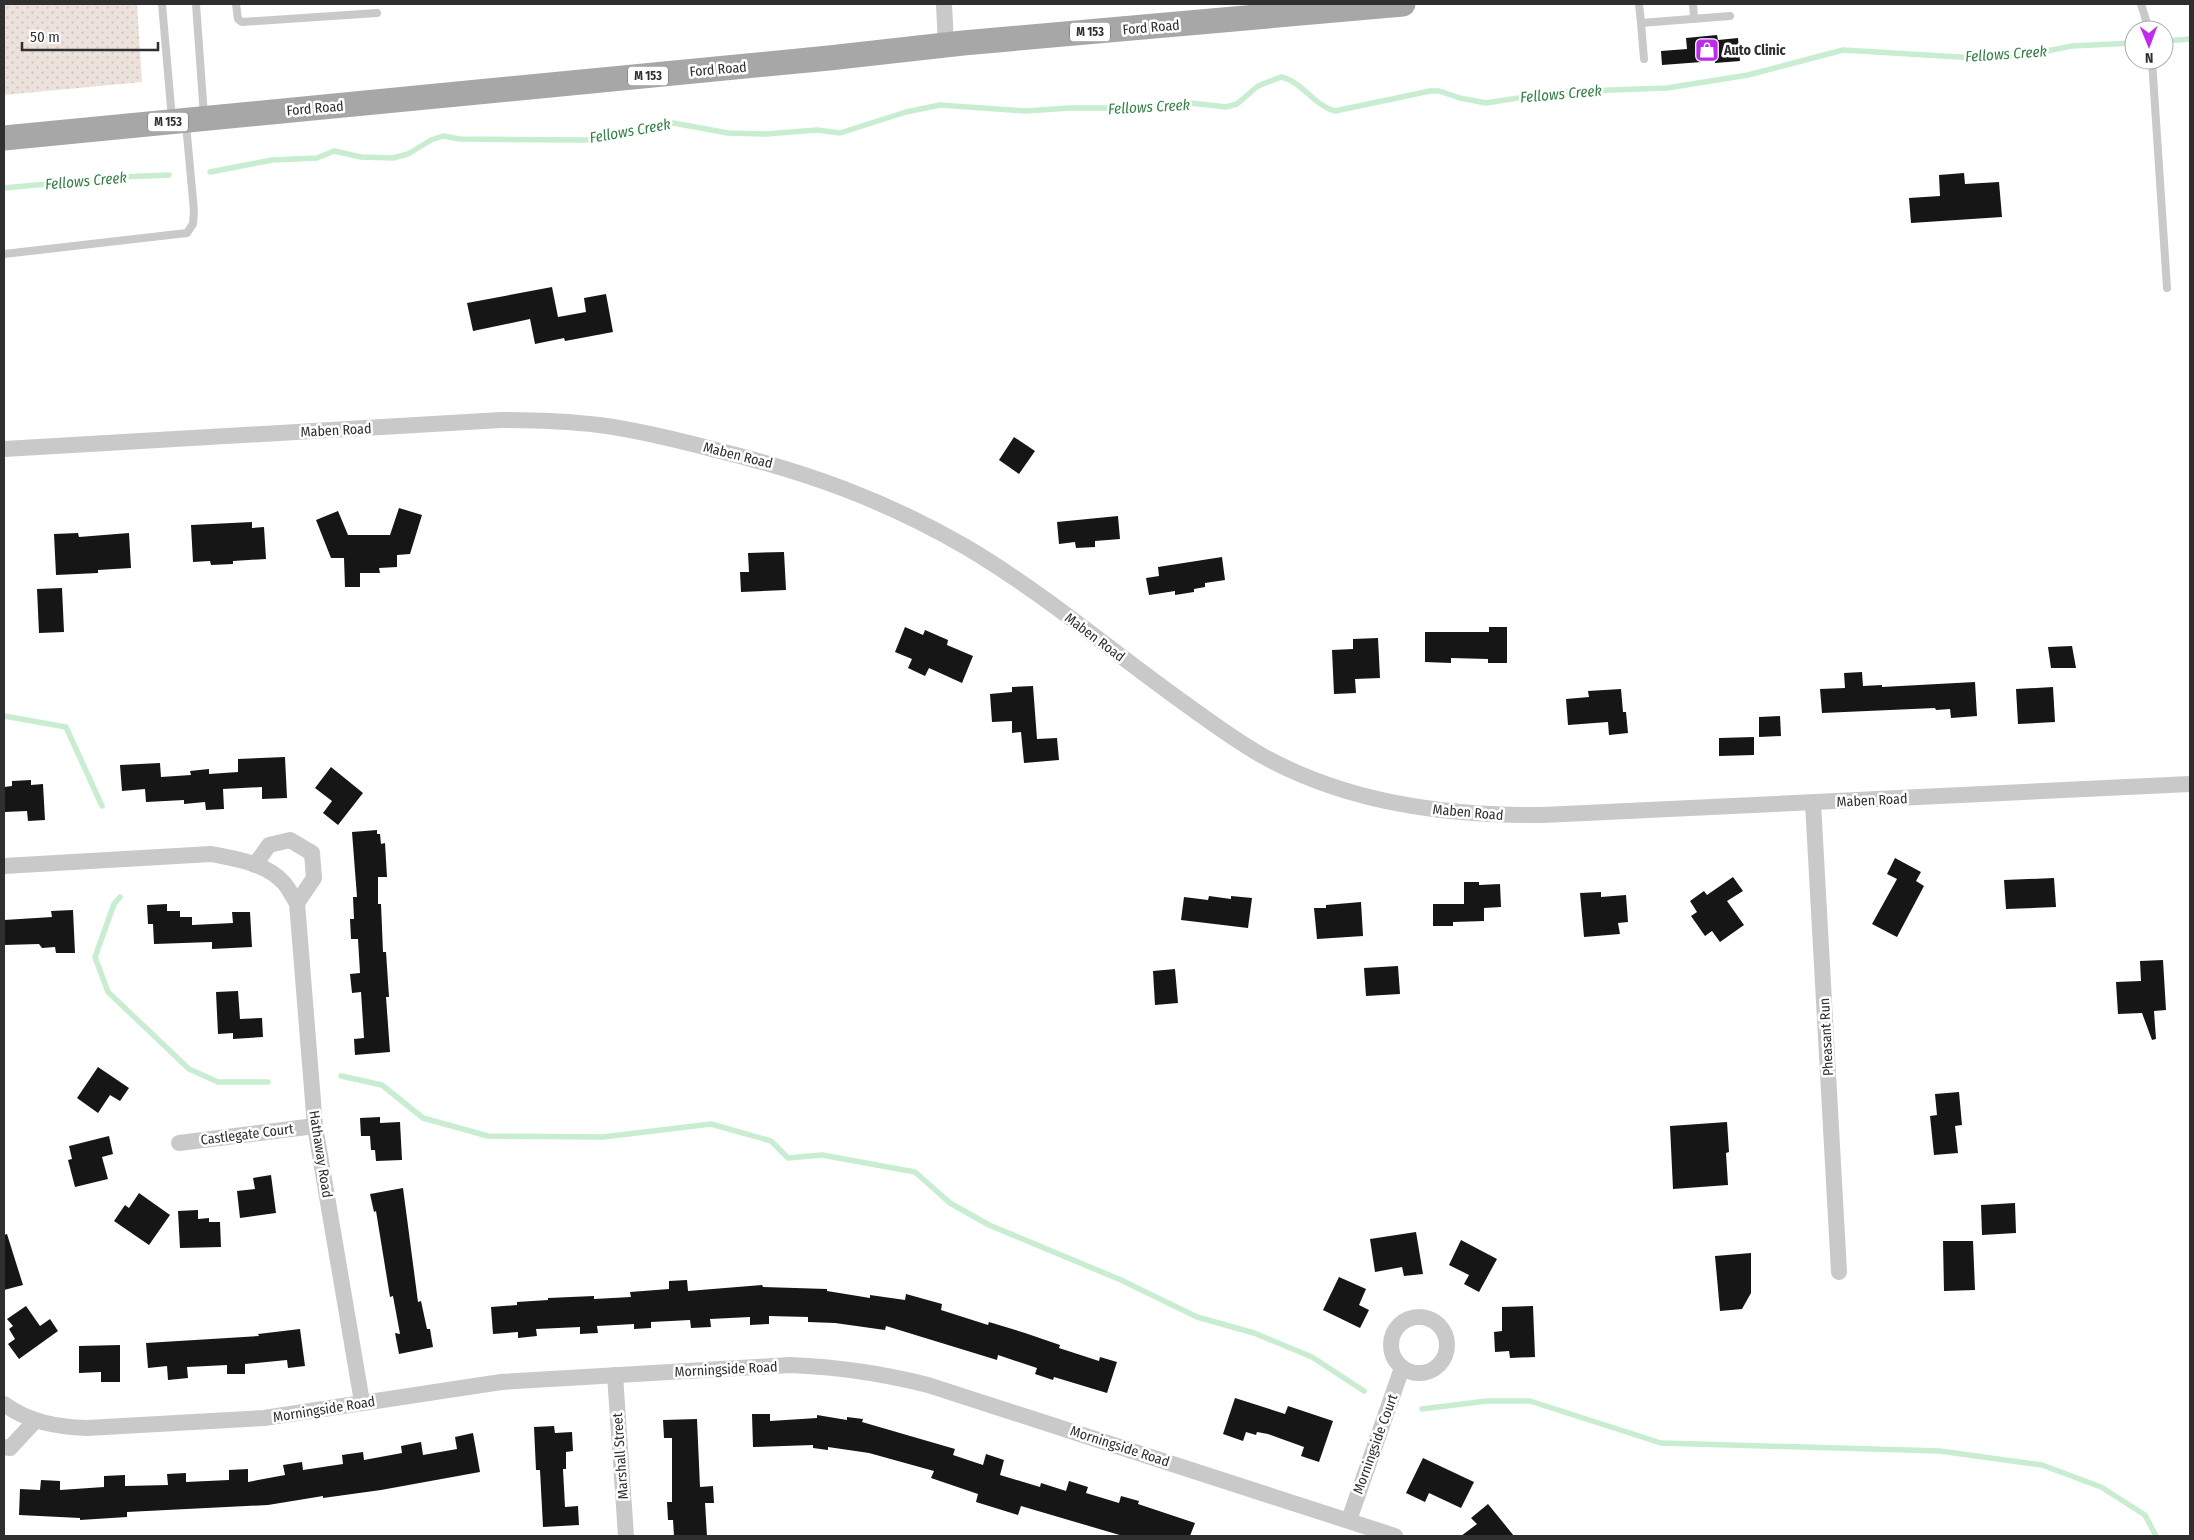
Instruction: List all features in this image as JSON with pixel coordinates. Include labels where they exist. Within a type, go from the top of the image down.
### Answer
[{"type":"main road","name":"Ford Road","points":[[4,138],[810,60],[946,45],[1402,4]]},
{"type":"street","points":[[944,4],[946,45]]},
{"type":"street","name":"Maben Road","points":[[4,449],[501,420],[545,420],[600,425],[677,440],[780,466],[844,487],[905,514],[967,548],[1017,580],[1236,740],[1289,769],[1346,791],[1424,808],[1508,816],[2190,784]]},
{"type":"street","name":"Pheasant Run","points":[[1813,803],[1838,1272]]},
{"type":"street","points":[[4,866],[211,854],[239,860],[262,868],[283,883],[297,903],[314,878],[312,853],[290,840],[269,845],[255,865]]},
{"type":"street","name":"Hathaway Road","points":[[297,903],[315,1126],[362,1402]]},
{"type":"street","name":"Castlegate Court","points":[[179,1143],[315,1126]]},
{"type":"street","name":"Morningside Road","points":[[4,1404],[35,1421],[60,1427],[87,1428],[264,1418],[473,1385],[790,1365],[830,1367],[880,1373],[928,1385],[1395,1536]]},
{"type":"street","name":"Morningside Court","points":[[1349,1520],[1402,1368]]},
{"type":"street","name":"Marshall Street","points":[[615,1375],[626,1536]]},
{"type":"street","points":[[4,1447],[10,1448],[35,1421]]},
{"type":"lane","points":[[162,4],[188,120]]},
{"type":"lane","points":[[4,254],[187,233],[193,224],[194,211],[188,120],[196,4]]},
{"type":"lane","points":[[236,4],[238,19],[242,22],[376,12]]},
{"type":"lane","points":[[1639,4],[1644,59]]},
{"type":"lane","points":[[1693,4],[1694,19]]},
{"type":"lane","points":[[2141,4],[2146,20]]},
{"type":"lane","points":[[1641,23],[1730,16]]},
{"type":"lane","points":[[2153,70],[2167,288]]},
{"type":"shaded area","points":[[4,4],[137,4],[142,82],[4,95]]},
{"type":"building","name":"Auto Clinic","points":[[1717,35],[1718,40],[1738,38],[1740,61],[1662,65],[1661,51],[1687,49],[1686,38]]},
{"type":"building","points":[[1964,173],[1965,184],[1999,182],[2002,217],[1911,223],[1909,198],[1940,196],[1939,175]]},
{"type":"building","points":[[552,287],[558,317],[586,312],[584,298],[606,294],[613,332],[565,341],[564,338],[535,344],[530,319],[473,331],[467,303]]},
{"type":"building","points":[[1014,437],[1035,451],[1019,474],[999,460]]},
{"type":"building","points":[[399,508],[422,515],[410,554],[397,555],[397,567],[379,568],[380,573],[360,573],[360,587],[345,587],[344,558],[331,558],[316,520],[338,511],[348,535],[390,535]]},
{"type":"building","points":[[1118,516],[1120,539],[1095,541],[1095,547],[1076,548],[1075,542],[1059,544],[1057,522]]},
{"type":"building","points":[[252,522],[252,528],[264,527],[266,559],[233,561],[233,564],[211,565],[210,561],[193,562],[191,525]]},
{"type":"building","points":[[78,533],[79,537],[129,533],[131,568],[98,570],[98,573],[56,575],[54,534]]},
{"type":"building","points":[[784,552],[786,590],[741,592],[740,572],[749,572],[748,553]]},
{"type":"building","points":[[1222,557],[1225,580],[1205,583],[1205,587],[1194,589],[1194,592],[1175,595],[1175,591],[1149,595],[1146,578],[1159,576],[1158,567]]},
{"type":"building","points":[[62,588],[64,632],[39,633],[37,589]]},
{"type":"building","points":[[905,627],[923,635],[925,630],[948,640],[947,645],[973,656],[962,683],[929,668],[925,676],[908,668],[912,659],[895,652]]},
{"type":"building","points":[[1489,627],[1507,627],[1507,663],[1488,663],[1488,659],[1451,658],[1451,663],[1425,662],[1425,632],[1489,632]]},
{"type":"building","points":[[1378,638],[1380,678],[1355,679],[1356,693],[1334,694],[1332,650],[1353,649],[1353,639]]},
{"type":"building","points":[[2072,646],[2076,668],[2051,668],[2048,647]]},
{"type":"building","points":[[1862,672],[1863,686],[1882,685],[1882,687],[1975,682],[1977,716],[1951,718],[1950,709],[1936,710],[1935,708],[1822,713],[1820,689],[1845,688],[1844,673]]},
{"type":"building","points":[[1033,686],[1037,739],[1057,738],[1059,760],[1024,763],[1021,732],[1012,733],[1012,721],[992,722],[990,694],[1012,692],[1012,687]]},
{"type":"building","points":[[2053,687],[2055,722],[2018,724],[2016,689]]},
{"type":"building","points":[[1621,689],[1623,712],[1626,712],[1628,733],[1609,735],[1608,722],[1568,725],[1566,699],[1589,697],[1588,691]]},
{"type":"building","points":[[1780,716],[1781,736],[1759,737],[1759,717]]},
{"type":"building","points":[[1754,737],[1754,755],[1719,756],[1719,738]]},
{"type":"building","points":[[285,757],[287,798],[262,799],[262,787],[223,789],[224,809],[206,810],[205,802],[184,804],[184,800],[146,802],[145,789],[122,791],[120,765],[160,763],[161,777],[191,775],[190,771],[209,769],[209,774],[238,772],[238,759]]},
{"type":"building","points":[[331,767],[363,793],[338,825],[323,813],[332,801],[315,788]]},
{"type":"building","points":[[31,780],[31,785],[43,784],[45,820],[28,821],[27,811],[5,812],[4,787],[12,786],[12,781]]},
{"type":"building","points":[[377,830],[377,834],[380,834],[381,844],[385,843],[387,877],[378,877],[378,904],[381,904],[383,952],[386,952],[389,997],[386,997],[390,1052],[355,1055],[354,1039],[364,1038],[361,992],[352,993],[350,974],[360,973],[358,939],[351,939],[350,919],[354,919],[353,897],[357,897],[352,832]]},
{"type":"building","points":[[1895,858],[1921,872],[1916,881],[1924,886],[1897,937],[1872,924],[1897,879],[1887,874]]},
{"type":"building","points":[[1733,877],[1743,891],[1727,901],[1744,925],[1720,942],[1712,931],[1705,936],[1691,916],[1697,912],[1690,901],[1704,891],[1707,895]]},
{"type":"building","points":[[2054,878],[2056,907],[2006,909],[2004,880]]},
{"type":"building","points":[[1464,882],[1479,882],[1479,885],[1500,884],[1501,907],[1484,908],[1484,921],[1453,922],[1453,926],[1433,926],[1433,904],[1464,904]]},
{"type":"building","points":[[1601,892],[1601,897],[1626,895],[1628,922],[1618,923],[1620,934],[1584,937],[1580,893]]},
{"type":"building","points":[[1209,896],[1231,899],[1231,896],[1252,898],[1248,928],[1181,920],[1184,897],[1208,900]]},
{"type":"building","points":[[1361,902],[1363,936],[1317,939],[1314,908],[1326,908],[1326,905]]},
{"type":"building","points":[[167,904],[167,911],[180,911],[180,917],[192,917],[192,925],[233,923],[232,912],[250,912],[252,947],[212,949],[212,942],[154,944],[153,924],[148,924],[147,905]]},
{"type":"building","points":[[73,910],[75,953],[56,953],[55,947],[42,948],[39,944],[4,945],[4,920],[52,917],[51,911]]},
{"type":"building","points":[[2163,960],[2166,1010],[2154,1011],[2156,1039],[2152,1040],[2142,1013],[2118,1014],[2116,982],[2141,981],[2140,961]]},
{"type":"building","points":[[1398,966],[1400,994],[1366,996],[1364,968]]},
{"type":"building","points":[[1175,969],[1178,1003],[1155,1005],[1153,971]]},
{"type":"building","points":[[238,991],[240,1019],[262,1018],[263,1037],[233,1039],[233,1033],[218,1034],[216,992]]},
{"type":"building","points":[[98,1067],[129,1088],[120,1101],[110,1095],[98,1113],[77,1098]]},
{"type":"building","points":[[1959,1092],[1962,1125],[1955,1126],[1958,1153],[1934,1155],[1930,1116],[1937,1115],[1935,1094]]},
{"type":"building","points":[[380,1117],[380,1123],[400,1122],[402,1160],[376,1161],[375,1150],[371,1150],[370,1136],[361,1136],[360,1118]]},
{"type":"building","points":[[1727,1122],[1729,1152],[1726,1153],[1728,1185],[1673,1189],[1670,1126]]},
{"type":"building","points":[[109,1136],[113,1154],[102,1157],[108,1179],[75,1187],[68,1160],[72,1159],[69,1146]]},
{"type":"building","points":[[271,1175],[276,1213],[240,1218],[237,1191],[255,1189],[253,1178]]},
{"type":"building","points":[[403,1188],[418,1302],[421,1301],[427,1329],[430,1329],[433,1347],[399,1354],[395,1333],[400,1334],[393,1296],[390,1297],[376,1211],[374,1212],[370,1194]]},
{"type":"building","points":[[139,1193],[170,1215],[149,1245],[114,1221],[125,1205],[129,1208]]},
{"type":"building","points":[[2015,1203],[2016,1233],[1982,1235],[1981,1205]]},
{"type":"building","points":[[198,1210],[198,1219],[209,1218],[209,1222],[220,1222],[221,1247],[180,1248],[178,1211]]},
{"type":"building","points":[[1416,1232],[1423,1274],[1404,1276],[1402,1267],[1375,1272],[1370,1239]]},
{"type":"building","points":[[7,1234],[23,1285],[4,1290],[4,1235]]},
{"type":"building","points":[[1461,1240],[1497,1259],[1479,1292],[1464,1284],[1469,1275],[1449,1265]]},
{"type":"building","points":[[1943,1241],[1973,1241],[1975,1290],[1944,1291]]},
{"type":"building","points":[[1751,1253],[1751,1293],[1742,1309],[1720,1311],[1715,1256]]},
{"type":"building","points":[[1339,1277],[1366,1289],[1359,1305],[1369,1310],[1360,1328],[1323,1310]]},
{"type":"building","points":[[687,1280],[688,1291],[762,1285],[763,1287],[827,1289],[827,1291],[870,1298],[870,1295],[905,1300],[906,1294],[942,1304],[941,1310],[988,1325],[989,1322],[1025,1333],[1060,1345],[1059,1348],[1099,1361],[1100,1357],[1117,1362],[1107,1393],[1054,1377],[1053,1380],[1035,1374],[1037,1368],[998,1355],[997,1360],[886,1326],[885,1330],[835,1323],[808,1322],[808,1317],[769,1316],[769,1324],[750,1325],[750,1317],[710,1319],[711,1327],[691,1328],[690,1320],[651,1322],[651,1328],[634,1329],[634,1324],[597,1326],[598,1333],[580,1334],[580,1327],[536,1329],[537,1336],[518,1338],[518,1332],[493,1334],[491,1307],[517,1305],[517,1302],[548,1300],[548,1298],[594,1296],[594,1299],[631,1297],[630,1292],[669,1289],[669,1281]]},
{"type":"building","points":[[26,1306],[40,1326],[50,1319],[58,1331],[19,1359],[8,1344],[15,1339],[9,1329],[13,1326],[7,1319]]},
{"type":"building","points":[[1533,1306],[1535,1357],[1510,1358],[1509,1351],[1495,1352],[1494,1332],[1502,1331],[1502,1307]]},
{"type":"building","points":[[300,1329],[305,1366],[288,1368],[287,1360],[245,1364],[245,1374],[227,1374],[227,1365],[187,1367],[188,1378],[168,1380],[167,1366],[148,1368],[146,1343],[259,1336],[258,1334]]},
{"type":"building","points":[[120,1345],[120,1382],[101,1382],[101,1372],[79,1373],[79,1346]]},
{"type":"building","points":[[1235,1398],[1285,1414],[1288,1406],[1333,1421],[1319,1462],[1301,1456],[1304,1447],[1268,1434],[1257,1432],[1256,1435],[1246,1432],[1243,1441],[1223,1434]]},
{"type":"building","points":[[752,1414],[770,1414],[770,1421],[817,1418],[817,1415],[847,1420],[847,1417],[863,1419],[862,1422],[955,1449],[953,1455],[983,1465],[986,1454],[1004,1460],[1000,1475],[1040,1487],[1041,1483],[1066,1491],[1069,1481],[1088,1487],[1086,1493],[1119,1503],[1121,1496],[1139,1501],[1138,1504],[1195,1523],[1190,1536],[1123,1536],[1021,1506],[1018,1515],[976,1502],[978,1494],[931,1478],[934,1471],[869,1453],[828,1447],[828,1450],[813,1448],[813,1445],[753,1447]]},
{"type":"building","points":[[697,1419],[700,1487],[713,1486],[714,1503],[705,1503],[707,1536],[674,1536],[673,1520],[668,1520],[667,1502],[672,1502],[672,1438],[664,1438],[663,1420]]},
{"type":"building","points":[[554,1426],[555,1433],[572,1432],[573,1451],[566,1452],[566,1469],[563,1469],[565,1507],[578,1506],[579,1525],[543,1527],[540,1470],[536,1470],[534,1427]]},
{"type":"building","points":[[473,1433],[480,1472],[381,1490],[323,1498],[323,1496],[268,1505],[127,1512],[127,1517],[80,1520],[80,1518],[19,1515],[20,1489],[40,1490],[41,1480],[60,1481],[60,1490],[104,1487],[104,1476],[125,1475],[125,1486],[168,1485],[167,1474],[186,1473],[186,1482],[229,1480],[229,1470],[248,1469],[248,1482],[285,1475],[283,1465],[302,1462],[303,1470],[343,1464],[342,1455],[363,1452],[364,1460],[402,1453],[401,1446],[421,1442],[423,1455],[457,1449],[455,1437]]},
{"type":"building","points":[[1423,1458],[1474,1482],[1461,1508],[1429,1493],[1425,1502],[1406,1493]]},
{"type":"building","points":[[1488,1504],[1514,1536],[1461,1536],[1477,1524],[1471,1518]]},
{"type":"waterway","name":"Fellows Creek","points":[[2174,40],[2190,39]]},
{"type":"waterway","name":"Fellows Creek","points":[[210,172],[272,160],[317,158],[334,151],[361,157],[393,158],[408,154],[431,140],[443,136],[460,139],[585,140],[653,130],[673,123],[728,133],[766,134],[817,130],[840,133],[906,112],[940,105],[1026,111],[1070,108],[1135,108],[1190,103],[1226,107],[1237,104],[1258,86],[1281,77],[1295,83],[1321,104],[1335,111],[1430,91],[1439,91],[1460,98],[1486,103],[1557,92],[1667,88],[1748,75],[1843,50],[1976,58],[2026,55],[2072,46],[2124,43]]},
{"type":"waterway","name":"Fellows Creek","points":[[4,188],[121,177],[169,175]]},
{"type":"waterway","points":[[4,716],[66,727],[102,806]]},
{"type":"waterway","points":[[120,897],[114,904],[95,957],[108,992],[189,1069],[218,1082],[268,1082]]},
{"type":"waterway","points":[[341,1076],[382,1085],[423,1118],[488,1136],[603,1137],[711,1124],[771,1141],[788,1158],[822,1155],[915,1172],[950,1203],[989,1225],[1121,1280],[1197,1317],[1254,1333],[1312,1357],[1364,1391]]},
{"type":"waterway","points":[[1422,1409],[1487,1401],[1530,1401],[1661,1443],[1940,1451],[2042,1465],[2101,1487],[2145,1515],[2156,1536]]},
{"type":"place","name":"Auto Clinic","points":[[1707,50]]}]
